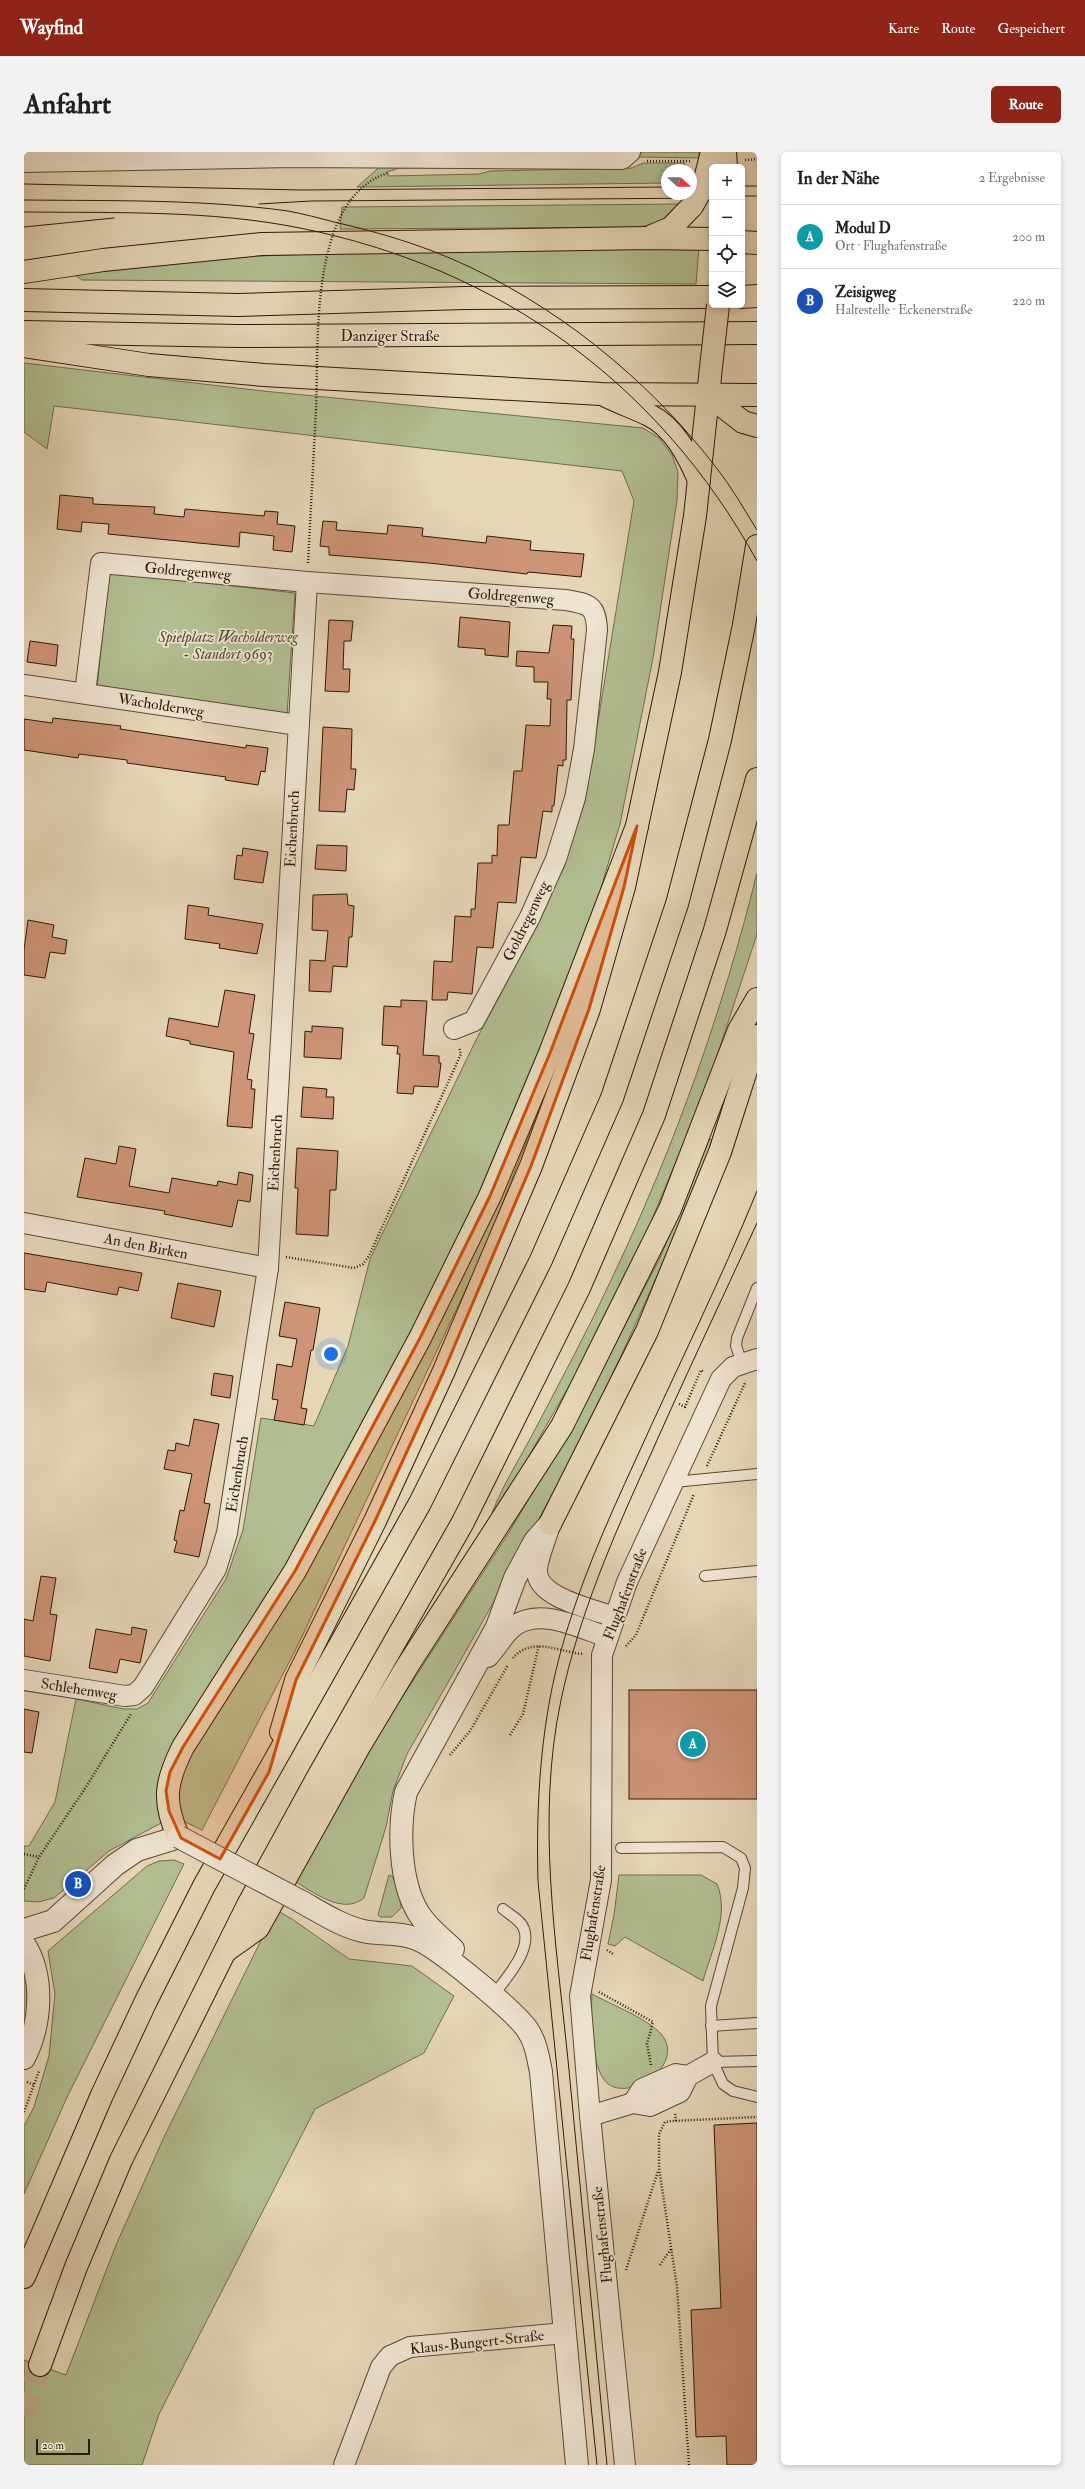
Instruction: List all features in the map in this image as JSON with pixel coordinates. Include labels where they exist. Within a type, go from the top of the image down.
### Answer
[{"type":"main road","points":[[647,238],[671,228],[692,206],[703,186],[712,152]]},
{"type":"main road","points":[[725,152],[726,164]]},
{"type":"main road","points":[[24,272],[103,260],[262,244],[647,238],[709,239]]},
{"type":"main road","points":[[24,300],[238,305],[464,298],[709,297]]},
{"type":"main road","points":[[269,1772],[296,1680],[375,1521],[443,1374],[531,1166],[589,1009],[624,887],[670,672],[699,480],[708,385],[718,308]]},
{"type":"main road","name":"Danziger Straße","points":[[24,332],[239,336],[754,333]]},
{"type":"main road","points":[[24,346],[149,365],[264,375],[602,394],[708,385],[747,395]]},
{"type":"main road","points":[[708,385],[735,416],[743,422],[757,426]]},
{"type":"main road","points":[[602,394],[650,415],[664,426],[677,439],[699,480]]},
{"type":"main road","points":[[24,2278],[102,2094],[146,2002],[204,1886],[420,1503],[541,1260],[612,1098],[677,904],[716,755],[744,625],[757,546]]},
{"type":"main road","points":[[40,2365],[76,2267],[121,2160],[248,1905],[318,1775],[463,1522],[579,1288],[654,1115],[714,930],[757,779]]},
{"type":"main road","points":[[178,1837],[169,1811],[166,1791],[170,1772],[183,1747],[295,1571],[420,1338],[490,1196],[550,1053],[637,826]]},
{"type":"main road","points":[[225,1952],[258,1928],[360,1745],[404,1672],[562,1426],[670,1208],[739,1030],[757,999]]},
{"type":"main road","points":[[550,1524],[647,1330],[720,1152],[757,1036]]},
{"type":"street","points":[[24,162],[289,155],[480,160],[626,155]]},
{"type":"street","name":"Goldregenweg","points":[[85,693],[101,562],[307,582],[566,600],[585,603],[592,608],[597,618],[598,630],[584,749],[575,798],[556,859],[530,917],[474,1021],[454,1029]]},
{"type":"street","name":"Eichenbruch","points":[[134,1701],[185,1620],[218,1562],[227,1533],[234,1498],[269,1261],[307,582]]},
{"type":"street","name":"Wacholderweg","points":[[24,685],[298,725]]},
{"type":"street","name":"An den Birken","points":[[24,1223],[269,1261]]},
{"type":"street","name":"Flughafenstraße","points":[[625,2465],[590,2116],[580,1996],[601,1880],[602,1664],[607,1637],[627,1582],[721,1379],[727,1372],[749,1366]]},
{"type":"street","points":[[550,1524],[538,1561],[538,1580],[543,1587],[559,1598],[614,1617]]},
{"type":"street","points":[[474,1981],[465,1961],[427,1925],[418,1913],[401,1851],[401,1816],[406,1792],[426,1753],[497,1627],[515,1578],[535,1541],[550,1524]]},
{"type":"street","points":[[476,1665],[492,1653],[515,1626],[528,1620],[556,1620],[607,1637]]},
{"type":"street","name":"Schlehenweg","points":[[24,1680],[125,1696],[134,1701]]},
{"type":"street","points":[[24,1930],[53,1921],[115,1865],[137,1850],[178,1837],[350,1927],[364,1932],[396,1934],[420,1941],[494,1996],[513,2013],[527,2030],[537,2049],[541,2072],[577,2465]]},
{"type":"street","points":[[396,1934],[412,1924],[418,1913]]},
{"type":"street","points":[[24,1944],[31,1960],[38,2001],[38,2019],[32,2042],[24,2058]]},
{"type":"street","points":[[590,2116],[633,2103],[650,2106],[680,2092],[688,2076],[713,2062]]},
{"type":"street","points":[[633,2103],[642,2089],[660,2080],[676,2074],[688,2076]]},
{"type":"street","name":"Klaus-Bungert-Straße","points":[[344,2465],[381,2367],[390,2356],[410,2347],[565,2333]]},
{"type":"lane","points":[[749,1366],[736,1346],[737,1338],[757,1288]]},
{"type":"lane","points":[[674,1482],[757,1474]]},
{"type":"lane","points":[[705,1576],[757,1571]]},
{"type":"lane","points":[[621,1848],[723,1847],[741,1858],[745,1868],[743,1888],[711,2006],[713,2062],[723,2084],[733,2091],[757,2097]]},
{"type":"lane","points":[[494,1996],[518,1960],[525,1942],[524,1929],[520,1922],[503,1910]]},
{"type":"lane","points":[[711,2026],[757,2023]]},
{"type":"lane","points":[[713,2062],[757,2061]]},
{"type":"path","points":[[307,582],[323,276],[331,240],[342,211],[357,191],[379,176],[388,173]]},
{"type":"path","points":[[269,1261],[354,1268],[366,1260],[461,1054],[454,1029]]},
{"type":"path","name":"Flughafenstraße","points":[[622,1650],[636,1635],[749,1366]]},
{"type":"path","points":[[679,1404],[685,1407],[699,1374]]},
{"type":"path","points":[[510,1735],[523,1714],[539,1646]]},
{"type":"path","points":[[448,1756],[467,1736],[508,1665],[523,1650],[539,1646],[591,1654]]},
{"type":"path","points":[[24,1889],[39,1858],[86,1787],[134,1701]]},
{"type":"path","points":[[24,1854],[39,1858]]},
{"type":"path","points":[[594,1990],[653,2022],[647,2037],[646,2050],[660,2080]]},
{"type":"path","points":[[27,2082],[35,2085]]},
{"type":"path","points":[[670,2097],[674,2105],[676,2121]]},
{"type":"path","points":[[689,2465],[677,2287],[659,2168],[659,2134],[666,2122],[757,2117]]},
{"type":"path","points":[[623,2277],[659,2168]]},
{"type":"path","points":[[660,2265],[671,2249]]},
{"type":"highlighted area","points":[[637,826],[624,887],[589,1009],[531,1166],[443,1373],[375,1521],[296,1680],[269,1772],[220,1859],[181,1838],[169,1811],[166,1791],[170,1772],[183,1747],[295,1571],[420,1338],[490,1196],[550,1053]]},
{"type":"green space","points":[[638,152],[699,152],[699,158],[638,157]]},
{"type":"green space","points":[[643,163],[685,163],[661,164],[661,183],[357,187],[383,164],[477,167],[399,168],[387,172],[389,176],[479,174],[490,171],[632,168]]},
{"type":"green space","points":[[680,204],[672,213],[662,220],[650,225],[638,227],[340,229],[342,207]]},
{"type":"green space","points":[[699,248],[696,284],[82,280],[75,275],[208,258],[341,253]]},
{"type":"green space","points":[[24,363],[263,391],[643,428],[659,438],[672,455],[678,472],[677,500],[653,658],[620,824],[594,911],[568,1035],[483,1253],[297,1647],[202,1830],[181,1820],[163,1822],[109,1851],[54,1898],[38,1902],[24,1901],[24,1846],[29,1846],[55,1802],[76,1699],[124,1709],[137,1709],[148,1703],[226,1579],[243,1530],[261,1418],[314,1426],[348,1346],[370,1259],[475,1042],[536,928],[564,866],[585,801],[634,501],[622,471],[54,406],[47,449],[24,432]]},
{"type":"green space","name":"Spielplatz Wacholderweg - Standort 9693","points":[[109,572],[295,593],[287,715],[97,688]]},
{"type":"green space","points":[[757,873],[757,934],[715,1062],[648,1229],[572,1381],[500,1506],[492,1513],[505,1484],[552,1398],[594,1316],[657,1176],[677,1127],[713,1026],[744,924]]},
{"type":"green space","points":[[709,1139],[715,1141],[605,1390],[534,1528],[407,1754],[393,1791],[386,1827],[364,1898],[355,1903],[346,1904],[337,1903],[318,1895],[292,1880],[368,1750],[508,1534],[573,1425],[660,1258]]},
{"type":"green space","points":[[174,1860],[184,1864],[68,2095],[24,2194],[24,2126],[34,2107],[49,2056],[55,1994],[48,1951],[147,1866],[159,1861]]},
{"type":"green space","points":[[389,1875],[393,1877],[401,1902],[401,1908],[392,1917],[380,1917],[378,1915]]},
{"type":"green space","points":[[619,1875],[701,1875],[717,1884],[721,1908],[720,1920],[718,1933],[703,1981],[625,1937],[615,1946],[608,1944],[614,1915]]},
{"type":"green space","points":[[276,1910],[292,1919],[349,1959],[412,1966],[454,1996],[424,2053],[315,2109],[159,2414],[142,2465],[24,2465],[24,2360],[66,2375],[116,2245],[164,2137]]},
{"type":"green space","points":[[24,1966],[29,2003],[24,2025]]},
{"type":"green space","points":[[592,1994],[642,2019],[651,2025],[664,2038],[668,2049],[666,2060],[660,2070],[639,2085],[628,2088],[617,2088],[607,2083],[601,2075],[597,2065],[593,2041]]},
{"type":"building","points":[[60,495],[93,498],[93,504],[155,507],[154,514],[184,517],[185,509],[264,516],[265,511],[278,512],[277,524],[295,526],[292,552],[273,550],[274,536],[240,532],[239,547],[108,534],[109,524],[82,522],[81,532],[57,529]]},
{"type":"building","points":[[323,521],[337,522],[336,530],[387,534],[388,525],[423,528],[422,536],[486,543],[487,536],[531,541],[530,550],[584,554],[581,577],[528,572],[527,574],[429,563],[329,555],[329,547],[320,546]]},
{"type":"building","points":[[460,617],[510,622],[508,657],[485,655],[485,649],[458,647]]},
{"type":"building","points":[[329,620],[353,621],[351,641],[344,641],[343,669],[350,669],[349,692],[325,691]]},
{"type":"building","points":[[553,625],[572,626],[571,639],[574,639],[571,700],[567,700],[566,760],[563,760],[563,766],[558,765],[554,806],[552,806],[552,812],[543,811],[536,858],[521,857],[516,903],[498,902],[493,948],[477,947],[472,994],[448,992],[447,1000],[432,1000],[434,961],[452,962],[455,916],[471,917],[471,909],[475,909],[478,863],[492,863],[492,855],[497,856],[498,825],[509,825],[514,771],[522,771],[526,725],[550,726],[551,699],[547,699],[548,682],[534,682],[534,667],[516,666],[517,651],[549,653]]},
{"type":"building","points":[[30,641],[58,645],[56,666],[27,662]]},
{"type":"building","points":[[53,718],[121,726],[120,729],[246,748],[246,745],[268,748],[265,772],[261,771],[258,785],[225,780],[226,777],[127,763],[127,760],[79,754],[78,758],[24,750],[24,719],[52,723]]},
{"type":"building","points":[[323,727],[352,729],[351,769],[356,769],[354,790],[347,789],[345,812],[319,811]]},
{"type":"building","points":[[317,845],[347,846],[346,871],[315,869]]},
{"type":"building","points":[[243,848],[268,852],[263,883],[234,879],[237,855],[242,856]]},
{"type":"building","points":[[347,894],[348,905],[354,906],[352,937],[349,937],[347,967],[333,966],[331,992],[309,991],[310,960],[325,961],[328,931],[312,930],[313,895]]},
{"type":"building","points":[[188,905],[209,908],[208,915],[263,924],[257,954],[219,948],[220,944],[185,939]]},
{"type":"building","points":[[28,920],[54,925],[52,937],[67,940],[65,954],[50,952],[45,978],[24,975],[24,950]]},
{"type":"building","points":[[225,990],[255,995],[249,1033],[254,1034],[247,1079],[252,1080],[251,1089],[255,1089],[252,1128],[227,1126],[234,1052],[190,1044],[190,1041],[166,1036],[169,1018],[218,1027]]},
{"type":"building","points":[[401,1000],[427,1001],[423,1055],[439,1056],[439,1063],[441,1063],[438,1087],[414,1086],[413,1094],[397,1093],[400,1054],[397,1054],[398,1046],[382,1045],[384,1006],[401,1007]]},
{"type":"building","points":[[312,1026],[343,1028],[341,1059],[304,1057],[305,1031],[312,1032]]},
{"type":"building","points":[[303,1087],[327,1089],[326,1097],[334,1097],[333,1119],[301,1117]]},
{"type":"building","points":[[119,1146],[136,1149],[129,1186],[169,1193],[172,1178],[217,1186],[218,1181],[237,1185],[239,1172],[253,1175],[250,1202],[238,1200],[232,1227],[164,1214],[165,1211],[77,1197],[85,1158],[116,1164]]},
{"type":"building","points":[[297,1148],[338,1151],[336,1190],[330,1190],[328,1236],[296,1234],[298,1188],[295,1188]]},
{"type":"building","points":[[24,1253],[142,1273],[138,1291],[119,1287],[117,1295],[47,1282],[45,1292],[24,1289]]},
{"type":"building","points":[[178,1283],[221,1291],[214,1327],[171,1318]]},
{"type":"building","points":[[285,1302],[320,1308],[301,1408],[307,1409],[304,1425],[274,1420],[278,1400],[272,1399],[277,1364],[292,1367],[297,1339],[279,1336]]},
{"type":"building","points":[[214,1373],[233,1376],[230,1398],[211,1395]]},
{"type":"building","points":[[194,1419],[219,1424],[204,1503],[210,1504],[199,1557],[174,1552],[177,1541],[174,1540],[180,1510],[184,1511],[192,1474],[164,1469],[168,1450],[175,1451],[176,1443],[189,1446]]},
{"type":"building","points":[[41,1576],[56,1578],[50,1614],[57,1615],[50,1661],[24,1656],[24,1619],[33,1621]]},
{"type":"building","points":[[132,1627],[147,1630],[140,1663],[120,1659],[117,1673],[89,1668],[96,1629],[131,1635]]},
{"type":"building","points":[[629,1690],[757,1690],[757,1799],[629,1799]]},
{"type":"building","points":[[24,1709],[39,1712],[32,1753],[24,1752]]},
{"type":"building","points":[[757,2123],[757,2465],[727,2465],[726,2436],[696,2437],[691,2310],[721,2308],[714,2125]]},
{"type":"tunnel","points":[[24,2415],[40,2365]]},
{"type":"tram line","points":[[24,184],[302,190],[661,187]]},
{"type":"tram line","points":[[697,186],[709,186]]},
{"type":"tram line","points":[[745,186],[757,186]]},
{"type":"tram line","points":[[745,196],[757,196]]},
{"type":"tram line","points":[[259,204],[311,201],[709,198]]},
{"type":"tram line","points":[[24,200],[222,204],[288,211],[379,233],[452,259],[490,277],[527,298],[562,321],[629,373],[660,403],[715,466],[757,530]]},
{"type":"tram line","points":[[24,212],[197,215],[266,222],[300,228],[373,246],[442,272],[507,304],[567,343],[622,388],[672,440],[717,497],[757,561]]},
{"type":"tram line","points":[[24,227],[114,218]]},
{"type":"tram line","points":[[597,2465],[538,1881],[538,1825],[543,1741],[547,1713],[559,1658],[583,1582],[603,1532],[728,1259],[757,1191]]},
{"type":"tram line","points":[[607,2465],[554,1925],[549,1835],[550,1789],[554,1745],[568,1668],[598,1577],[689,1369],[757,1223]]},
{"type":"place","name":"Modul D","points":[[693,1744]]},
{"type":"place","name":"Zeisigweg","points":[[78,1884]]}]
